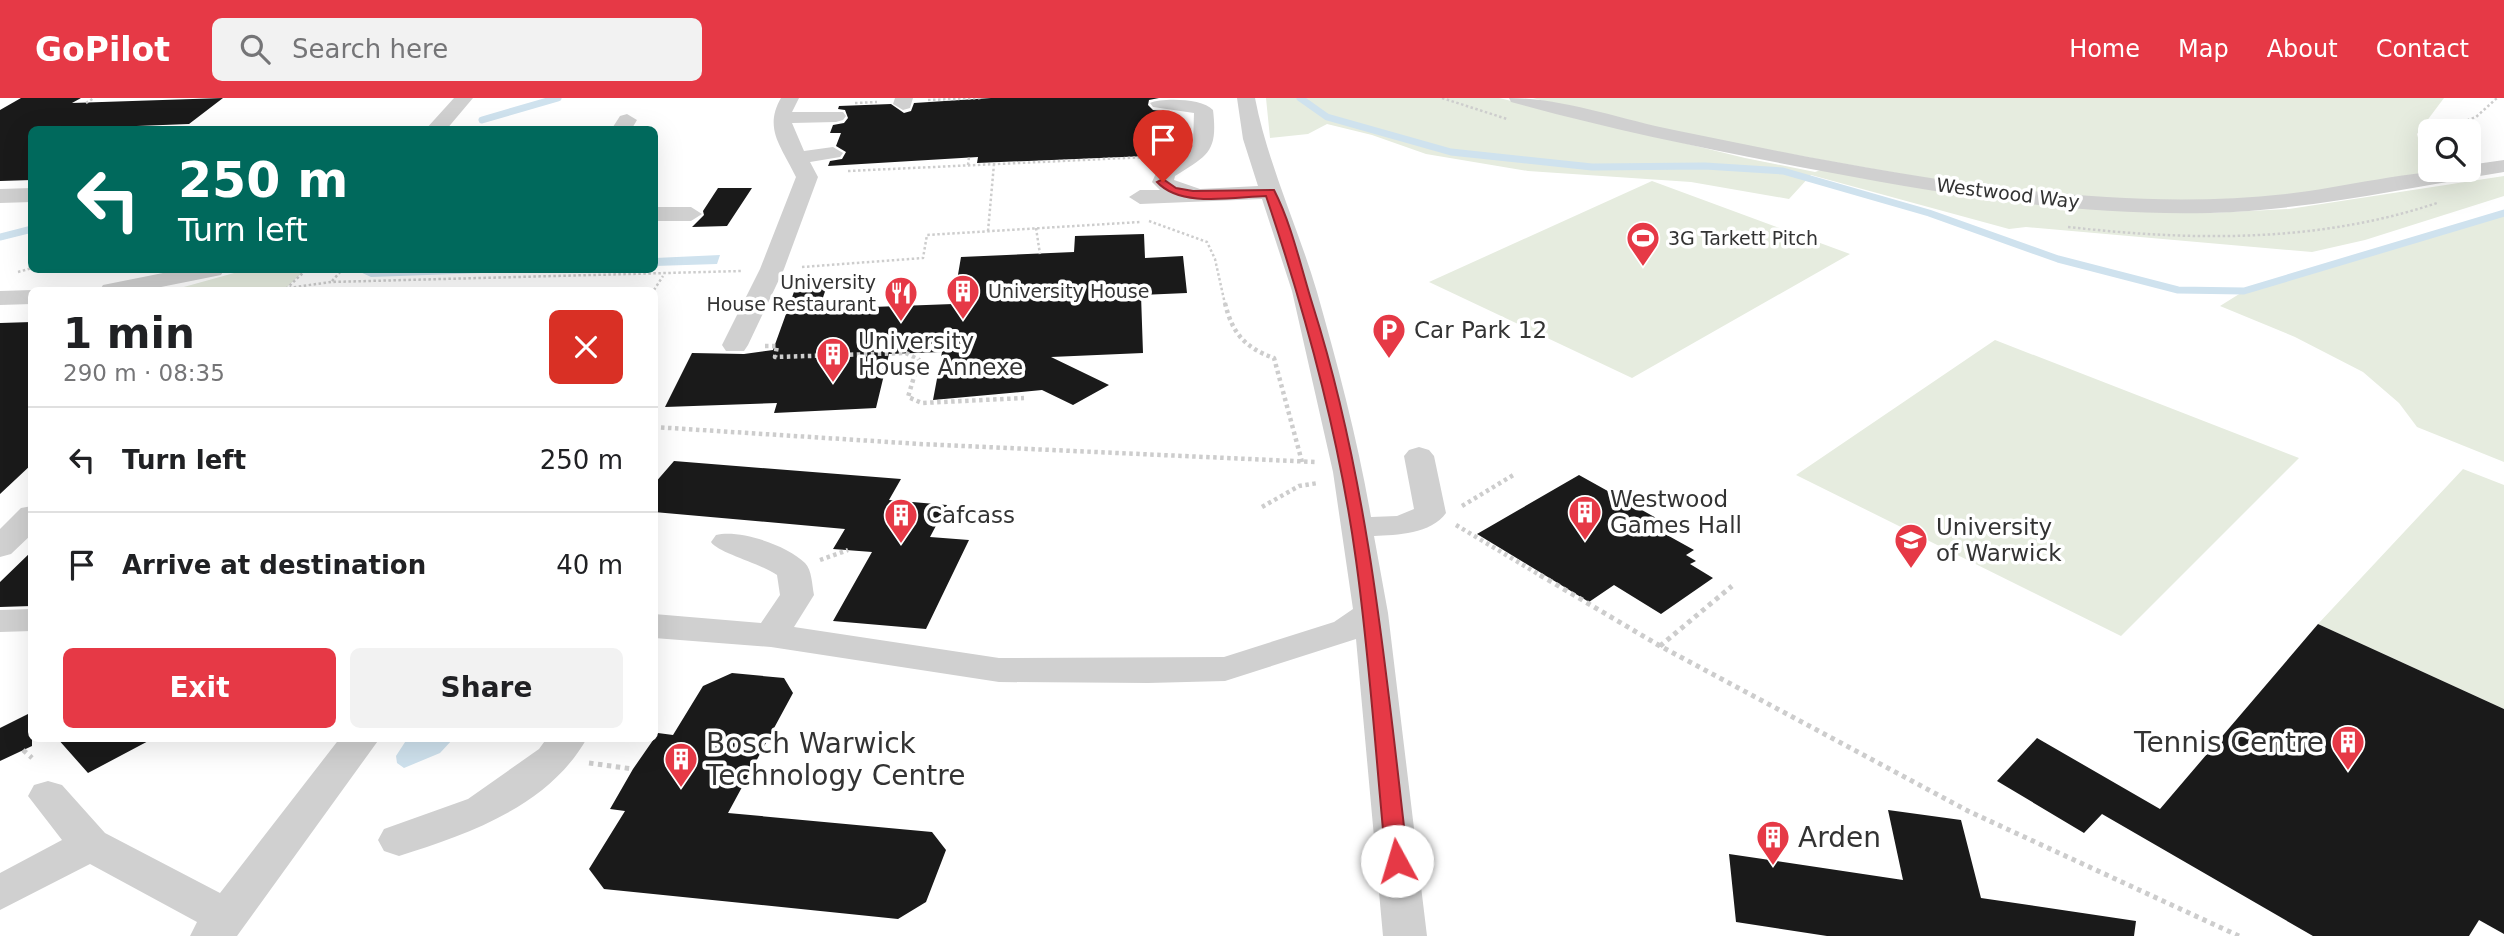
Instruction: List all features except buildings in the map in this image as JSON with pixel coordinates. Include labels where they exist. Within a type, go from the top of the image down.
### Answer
[{"type":"street","points":[[439,126],[464,98]]},
{"type":"street","points":[[1246,98],[1253,139],[1304,291],[1347,466],[1371,613],[1405,936]]},
{"type":"street","name":"Westwood Way","points":[[1518,98],[1680,137],[1875,175],[2003,195],[2107,204],[2260,204],[2354,192],[2504,166]]},
{"type":"street","points":[[1160,103],[1192,104],[1203,110],[1197,140],[1202,151],[1165,173],[1163,182],[1172,190],[1193,195]]},
{"type":"street","points":[[735,345],[805,211],[804,186],[807,177],[783,129],[786,108],[836,116]]},
{"type":"street","points":[[798,158],[833,170]]},
{"type":"street","points":[[1141,173],[1175,166]]},
{"type":"street","points":[[804,186],[833,170]]},
{"type":"street","points":[[1140,197],[1270,192]]},
{"type":"street","points":[[0,196],[28,195]]},
{"type":"street","points":[[658,214],[691,214]]},
{"type":"street","points":[[127,287],[197,273]]},
{"type":"street","points":[[0,298],[28,297]]},
{"type":"street","points":[[1358,527],[1402,525],[1437,515],[1419,456]]},
{"type":"street","points":[[0,547],[28,519]]},
{"type":"street","points":[[727,542],[772,556],[793,570],[797,595],[771,635]]},
{"type":"street","points":[[658,626],[771,635],[999,670],[1148,671],[1225,669],[1346,630],[1371,613]]},
{"type":"street","points":[[0,621],[28,620]]},
{"type":"street","points":[[48,796],[90,845],[219,926],[358,742]]},
{"type":"street","points":[[400,840],[482,810],[561,749]]},
{"type":"street","points":[[0,893],[90,845]]},
{"type":"path","points":[[86,103],[94,98]]},
{"type":"path","points":[[2471,119],[2497,98]]},
{"type":"path","points":[[833,170],[1140,158],[1180,152],[1197,140]]},
{"type":"path","points":[[968,165],[969,157]]},
{"type":"path","points":[[988,231],[994,164]]},
{"type":"path","points":[[302,287],[331,282],[663,276],[772,270],[923,258],[927,235],[1149,221],[1207,242],[1234,336],[1258,355],[1274,358],[1302,462]]},
{"type":"path","points":[[1036,228],[1040,254]]},
{"type":"path","points":[[288,287],[303,273]]},
{"type":"path","points":[[331,282],[339,273]]},
{"type":"path","points":[[656,287],[663,276]]},
{"type":"path","points":[[735,345],[777,346],[775,357],[906,353],[919,360],[908,397],[922,402],[1024,398]]},
{"type":"path","points":[[658,427],[1347,466]]},
{"type":"path","points":[[1262,507],[1299,486],[1325,482],[1347,466]]},
{"type":"path","points":[[1437,515],[1515,474]]},
{"type":"path","points":[[1437,515],[1660,646],[1968,811],[2239,936]]},
{"type":"path","points":[[1660,646],[1732,586]]},
{"type":"path","points":[[561,749],[633,769]]},
{"type":"path","points":[[23,750],[32,758]]},
{"type":"shaded area","points":[[1266,98],[1499,98],[1745,158],[1815,172],[1821,170],[2210,213],[2289,209],[2465,182],[2481,182],[2481,180],[2504,176],[2504,196],[2365,240],[2312,252],[2026,227],[2009,229],[1811,175],[1789,199],[1691,182],[1528,171],[1426,154],[1372,135],[1327,124],[1308,134],[1270,138]]},
{"type":"shaded area","points":[[1533,98],[2444,98],[2428,119],[2418,119],[2418,176],[2296,195],[2205,202],[2063,197],[1968,185],[1717,140]]},
{"type":"shaded area","name":"3G Tarkett Pitch","points":[[1652,181],[1850,254],[1632,378],[1429,282]]},
{"type":"shaded area","points":[[2504,213],[2504,462],[2417,427],[2399,403],[2363,372],[2295,337],[2220,306],[2244,291]]},
{"type":"shaded area","points":[[234,273],[302,273],[287,287],[184,287]]},
{"type":"shaded area","points":[[1995,340],[2299,458],[2121,636],[1796,475]]},
{"type":"shaded area","points":[[2463,469],[2504,485],[2504,709],[2318,624]]},
{"type":"water","points":[[720,255],[717,264],[658,266],[658,258]]},
{"type":"water","points":[[362,273],[481,273],[371,277]]},
{"type":"water","points":[[405,742],[450,742],[440,753],[404,768],[397,763],[396,756]]},
{"type":"waterway","points":[[482,120],[558,98]]},
{"type":"waterway","points":[[1300,98],[1327,117],[1451,152],[1592,167],[1705,166],[1783,171],[1929,213],[2058,259],[2178,290],[2244,291],[2504,213]]},
{"type":"waterway","points":[[0,237],[28,230]]},
{"type":"place","name":"3G Tarkett Pitch","points":[[1643,268]]},
{"type":"place","name":"University House","points":[[963,321]]},
{"type":"place","name":"University House Restaurant","points":[[901,323]]},
{"type":"place","name":"Car Park 12","points":[[1389,360]]},
{"type":"place","name":"University House Annexe","points":[[833,384]]},
{"type":"place","name":"Westwood Games Hall","points":[[1585,542]]},
{"type":"place","name":"Cafcass","points":[[901,545]]},
{"type":"place","name":"University of Warwick","points":[[1911,570]]},
{"type":"place","name":"Tennis Centre","points":[[2348,772]]},
{"type":"place","name":"Bosch Warwick Technology Centre","points":[[681,789]]},
{"type":"place","name":"Arden","points":[[1773,867]]},
{"type":"route","points":[[1163,182],[1172,190],[1193,195],[1270,192],[1304,291],[1348,472],[1371,613],[1397,861]]}]
